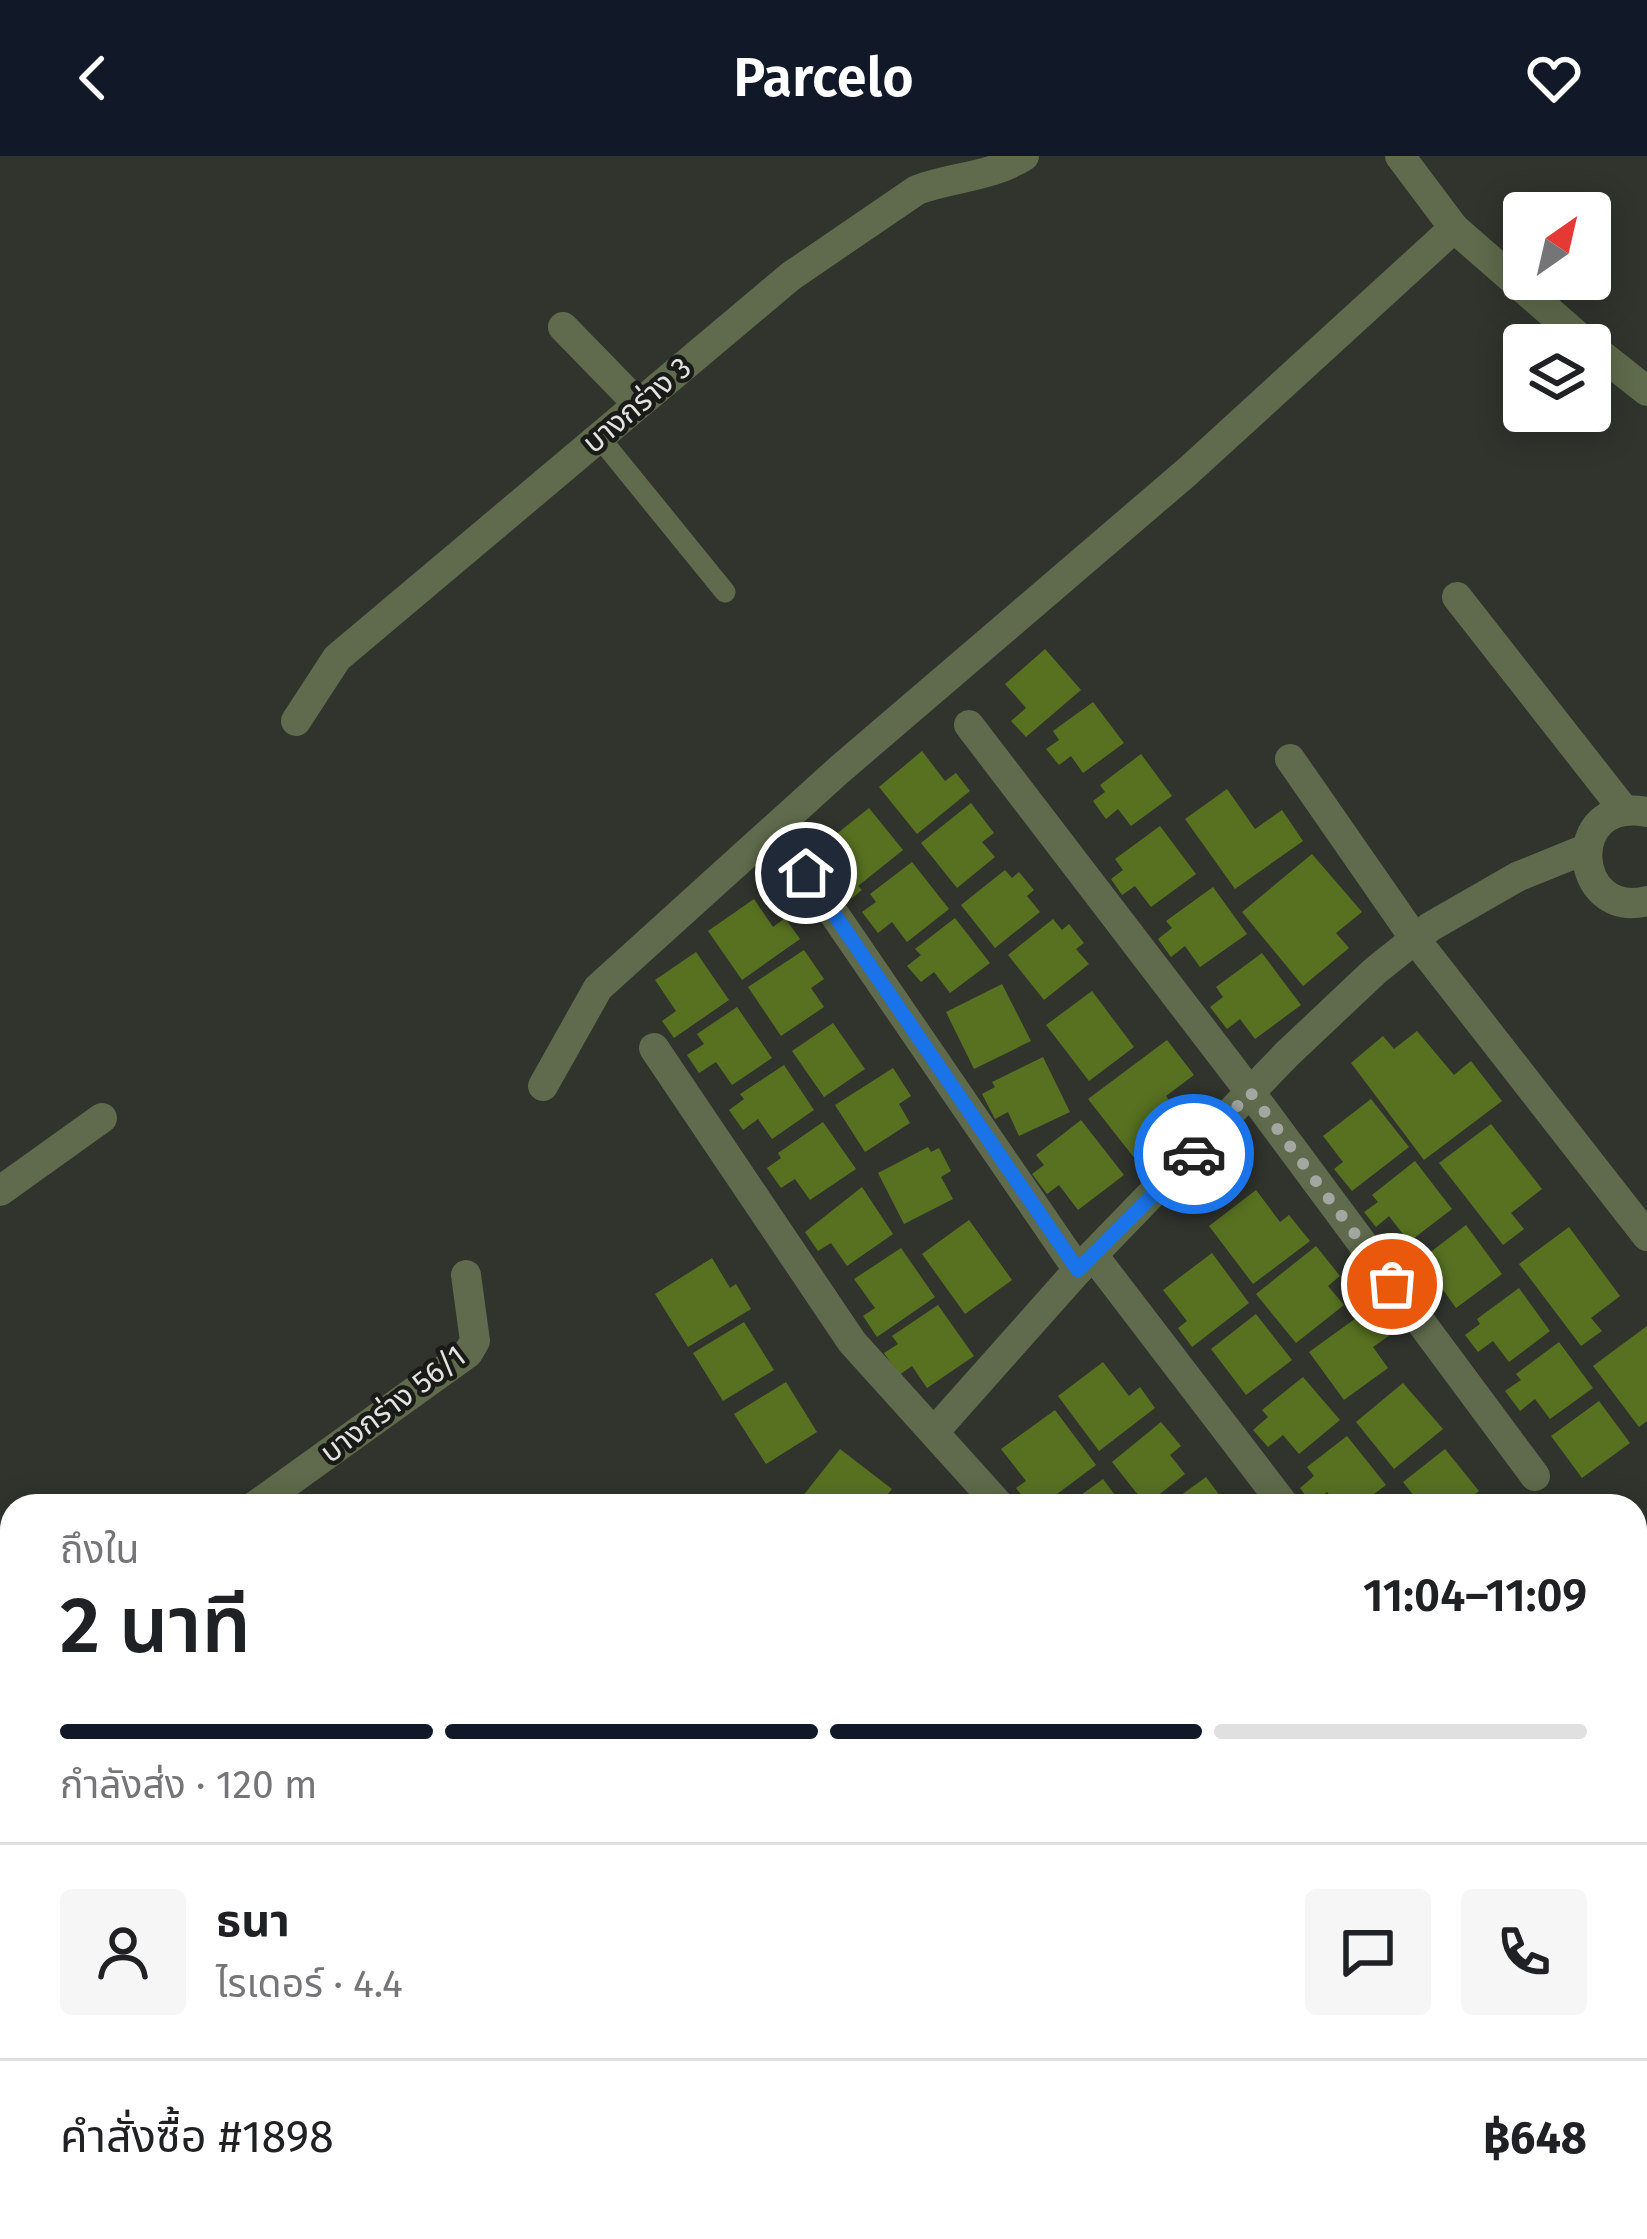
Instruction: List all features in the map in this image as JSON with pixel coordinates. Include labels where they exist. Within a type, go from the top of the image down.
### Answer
[{"type":"street","name":"บางกร่าง 3","points":[[296,721],[337,658],[791,276],[916,190],[1006,168],[1024,156]]},
{"type":"street","points":[[1400,156],[1454,228],[1564,324]]},
{"type":"street","points":[[542,1086],[598,988],[839,770],[1187,472],[1454,228]]},
{"type":"street","points":[[563,327],[638,404]]},
{"type":"street","points":[[1611,363],[1647,391]]},
{"type":"street","points":[[1457,597],[1636,811],[1606,817],[1593,831],[1586,849],[1588,871],[1599,890],[1618,902],[1647,901]]},
{"type":"street","points":[[969,725],[1250,1092],[1535,1477]]},
{"type":"street","points":[[1290,759],[1415,939],[1647,1236]]},
{"type":"street","points":[[934,1432],[1086,1263],[1250,1092],[1375,971],[1415,939],[1517,877],[1586,849]]},
{"type":"street","points":[[806,873],[1086,1263],[1276,1494]]},
{"type":"street","points":[[654,1048],[853,1342],[989,1494]]},
{"type":"street","points":[[0,1191],[102,1118]]},
{"type":"street","name":"บางกร่าง 56/1","points":[[272,1494],[468,1353],[475,1341],[466,1275]]},
{"type":"lane","points":[[599,436],[724,592]]},
{"type":"building","points":[[1045,649],[1081,690],[1026,737],[1011,721],[1026,708],[1005,684]]},
{"type":"building","points":[[1093,702],[1124,743],[1083,773],[1071,756],[1059,765],[1046,749],[1059,740],[1053,731]]},
{"type":"building","points":[[922,751],[945,781],[956,773],[970,791],[917,834],[879,787]]},
{"type":"building","points":[[1141,754],[1172,796],[1131,826],[1118,809],[1106,819],[1093,801],[1105,792],[1100,785]]},
{"type":"building","points":[[1227,789],[1255,829],[1282,810],[1303,841],[1235,889],[1185,819]]},
{"type":"building","points":[[971,803],[994,833],[982,842],[995,857],[957,888],[921,843]]},
{"type":"building","points":[[869,808],[903,850],[858,886],[862,890],[847,902],[834,886],[849,874],[824,844]]},
{"type":"building","points":[[1160,826],[1196,874],[1151,907],[1135,886],[1122,895],[1111,879],[1123,870],[1115,859]]},
{"type":"building","points":[[1312,854],[1362,912],[1336,933],[1349,948],[1303,986],[1242,912]]},
{"type":"building","points":[[912,862],[949,909],[907,942],[892,922],[878,933],[862,912],[876,902],[870,894]]},
{"type":"building","points":[[1005,870],[1012,878],[1019,872],[1034,890],[1027,896],[1040,912],[995,948],[961,905]]},
{"type":"building","points":[[1213,887],[1247,934],[1200,967],[1185,946],[1171,957],[1158,939],[1172,928],[1166,921]]},
{"type":"building","points":[[754,899],[773,927],[785,918],[800,939],[742,980],[708,931]]},
{"type":"building","points":[[955,918],[990,963],[950,993],[934,972],[921,982],[907,966],[921,955],[915,949]]},
{"type":"building","points":[[1053,919],[1062,930],[1069,924],[1084,943],[1076,949],[1089,964],[1044,1000],[1008,955]]},
{"type":"building","points":[[804,950],[824,979],[811,988],[824,1007],[781,1036],[748,987]]},
{"type":"building","points":[[696,952],[729,1000],[674,1038],[662,1021],[676,1011],[655,980]]},
{"type":"building","points":[[1262,953],[1301,1005],[1255,1039],[1240,1019],[1227,1029],[1210,1007],[1223,997],[1216,987]]},
{"type":"building","points":[[1002,984],[1031,1041],[974,1069],[946,1012]]},
{"type":"building","points":[[1092,991],[1134,1047],[1089,1081],[1046,1025]]},
{"type":"building","points":[[737,1007],[772,1058],[732,1085],[716,1062],[699,1073],[687,1055],[704,1044],[697,1034]]},
{"type":"building","points":[[833,1023],[865,1069],[824,1097],[792,1051]]},
{"type":"building","points":[[1417,1031],[1454,1075],[1471,1061],[1502,1101],[1424,1160],[1351,1063],[1383,1036],[1394,1049]]},
{"type":"building","points":[[1167,1040],[1194,1075],[1166,1096],[1189,1126],[1139,1164],[1088,1099]]},
{"type":"building","points":[[1043,1057],[1070,1112],[1019,1136],[1008,1112],[995,1119],[982,1094],[995,1087],[992,1082]]},
{"type":"building","points":[[784,1065],[814,1110],[772,1139],[758,1119],[743,1130],[729,1110],[744,1099],[740,1094]]},
{"type":"building","points":[[893,1068],[911,1096],[899,1104],[910,1123],[865,1152],[835,1105]]},
{"type":"building","points":[[1371,1099],[1409,1147],[1352,1191],[1334,1169],[1343,1162],[1323,1136]]},
{"type":"building","points":[[1081,1120],[1124,1175],[1078,1210],[1059,1185],[1047,1194],[1032,1174],[1044,1165],[1036,1155]]},
{"type":"building","points":[[823,1122],[856,1169],[810,1200],[795,1179],[781,1188],[767,1168],[781,1158],[778,1153]]},
{"type":"building","points":[[1491,1124],[1542,1189],[1511,1213],[1524,1229],[1503,1245],[1439,1163]]},
{"type":"building","points":[[928,1147],[931,1152],[939,1148],[951,1171],[941,1177],[953,1199],[904,1224],[878,1173]]},
{"type":"building","points":[[1415,1161],[1452,1209],[1409,1242],[1389,1216],[1376,1227],[1364,1212],[1378,1202],[1372,1195]]},
{"type":"building","points":[[862,1187],[893,1234],[847,1266],[831,1243],[818,1251],[805,1232]]},
{"type":"building","points":[[1256,1190],[1280,1222],[1289,1215],[1310,1241],[1253,1284],[1209,1226]]},
{"type":"building","points":[[969,1220],[1012,1280],[965,1314],[922,1254]]},
{"type":"building","points":[[1466,1225],[1502,1274],[1456,1308],[1439,1284],[1426,1294],[1413,1278],[1426,1268],[1420,1260]]},
{"type":"building","points":[[1569,1227],[1620,1296],[1591,1318],[1602,1331],[1581,1346],[1519,1264]]},
{"type":"building","points":[[1316,1246],[1340,1276],[1328,1286],[1344,1305],[1296,1343],[1256,1294]]},
{"type":"building","points":[[901,1248],[935,1297],[877,1337],[863,1316],[875,1308],[854,1279]]},
{"type":"building","points":[[1212,1253],[1249,1303],[1192,1347],[1178,1328],[1187,1321],[1163,1290]]},
{"type":"building","points":[[712,1258],[730,1288],[736,1284],[751,1309],[688,1347],[655,1294]]},
{"type":"building","points":[[1519,1288],[1550,1331],[1509,1362],[1493,1341],[1478,1352],[1465,1335],[1480,1324],[1477,1319]]},
{"type":"building","points":[[938,1305],[974,1356],[927,1388],[912,1366],[899,1375],[884,1353],[898,1344],[892,1336]]},
{"type":"building","points":[[1370,1308],[1390,1335],[1373,1347],[1388,1368],[1344,1400],[1309,1352]]},
{"type":"building","points":[[1256,1314],[1292,1360],[1246,1395],[1211,1349]]},
{"type":"building","points":[[744,1322],[774,1370],[723,1401],[693,1353]]},
{"type":"building","points":[[1647,1326],[1647,1421],[1639,1427],[1593,1366]]},
{"type":"building","points":[[1559,1342],[1593,1388],[1550,1419],[1535,1399],[1520,1411],[1505,1391],[1521,1380],[1516,1374]]},
{"type":"building","points":[[1103,1362],[1129,1396],[1140,1387],[1155,1408],[1099,1451],[1058,1396]]},
{"type":"building","points":[[1303,1377],[1340,1420],[1299,1454],[1283,1435],[1268,1447],[1253,1430],[1268,1417],[1262,1410]]},
{"type":"building","points":[[786,1382],[817,1432],[766,1464],[734,1414]]},
{"type":"building","points":[[1403,1383],[1443,1429],[1394,1469],[1356,1422]]},
{"type":"building","points":[[1599,1401],[1630,1443],[1582,1478],[1551,1436]]},
{"type":"building","points":[[1055,1410],[1096,1465],[1057,1494],[1021,1494],[1016,1488],[1026,1481],[1001,1449]]},
{"type":"building","points":[[1161,1422],[1181,1446],[1170,1455],[1185,1474],[1160,1494],[1137,1494],[1112,1462]]},
{"type":"building","points":[[1347,1436],[1386,1485],[1374,1494],[1304,1494],[1300,1488],[1314,1476],[1307,1467]]},
{"type":"building","points":[[840,1449],[892,1489],[888,1494],[804,1494]]},
{"type":"building","points":[[1445,1449],[1479,1491],[1412,1494],[1403,1482]]},
{"type":"building","points":[[1206,1477],[1219,1494],[1183,1494]]},
{"type":"building","points":[[1103,1479],[1114,1494],[1082,1494]]},
{"type":"way so far","points":[[1194,1154],[1250,1092],[1392,1284]]},
{"type":"route","points":[[806,873],[1078,1270],[1194,1154]]}]
